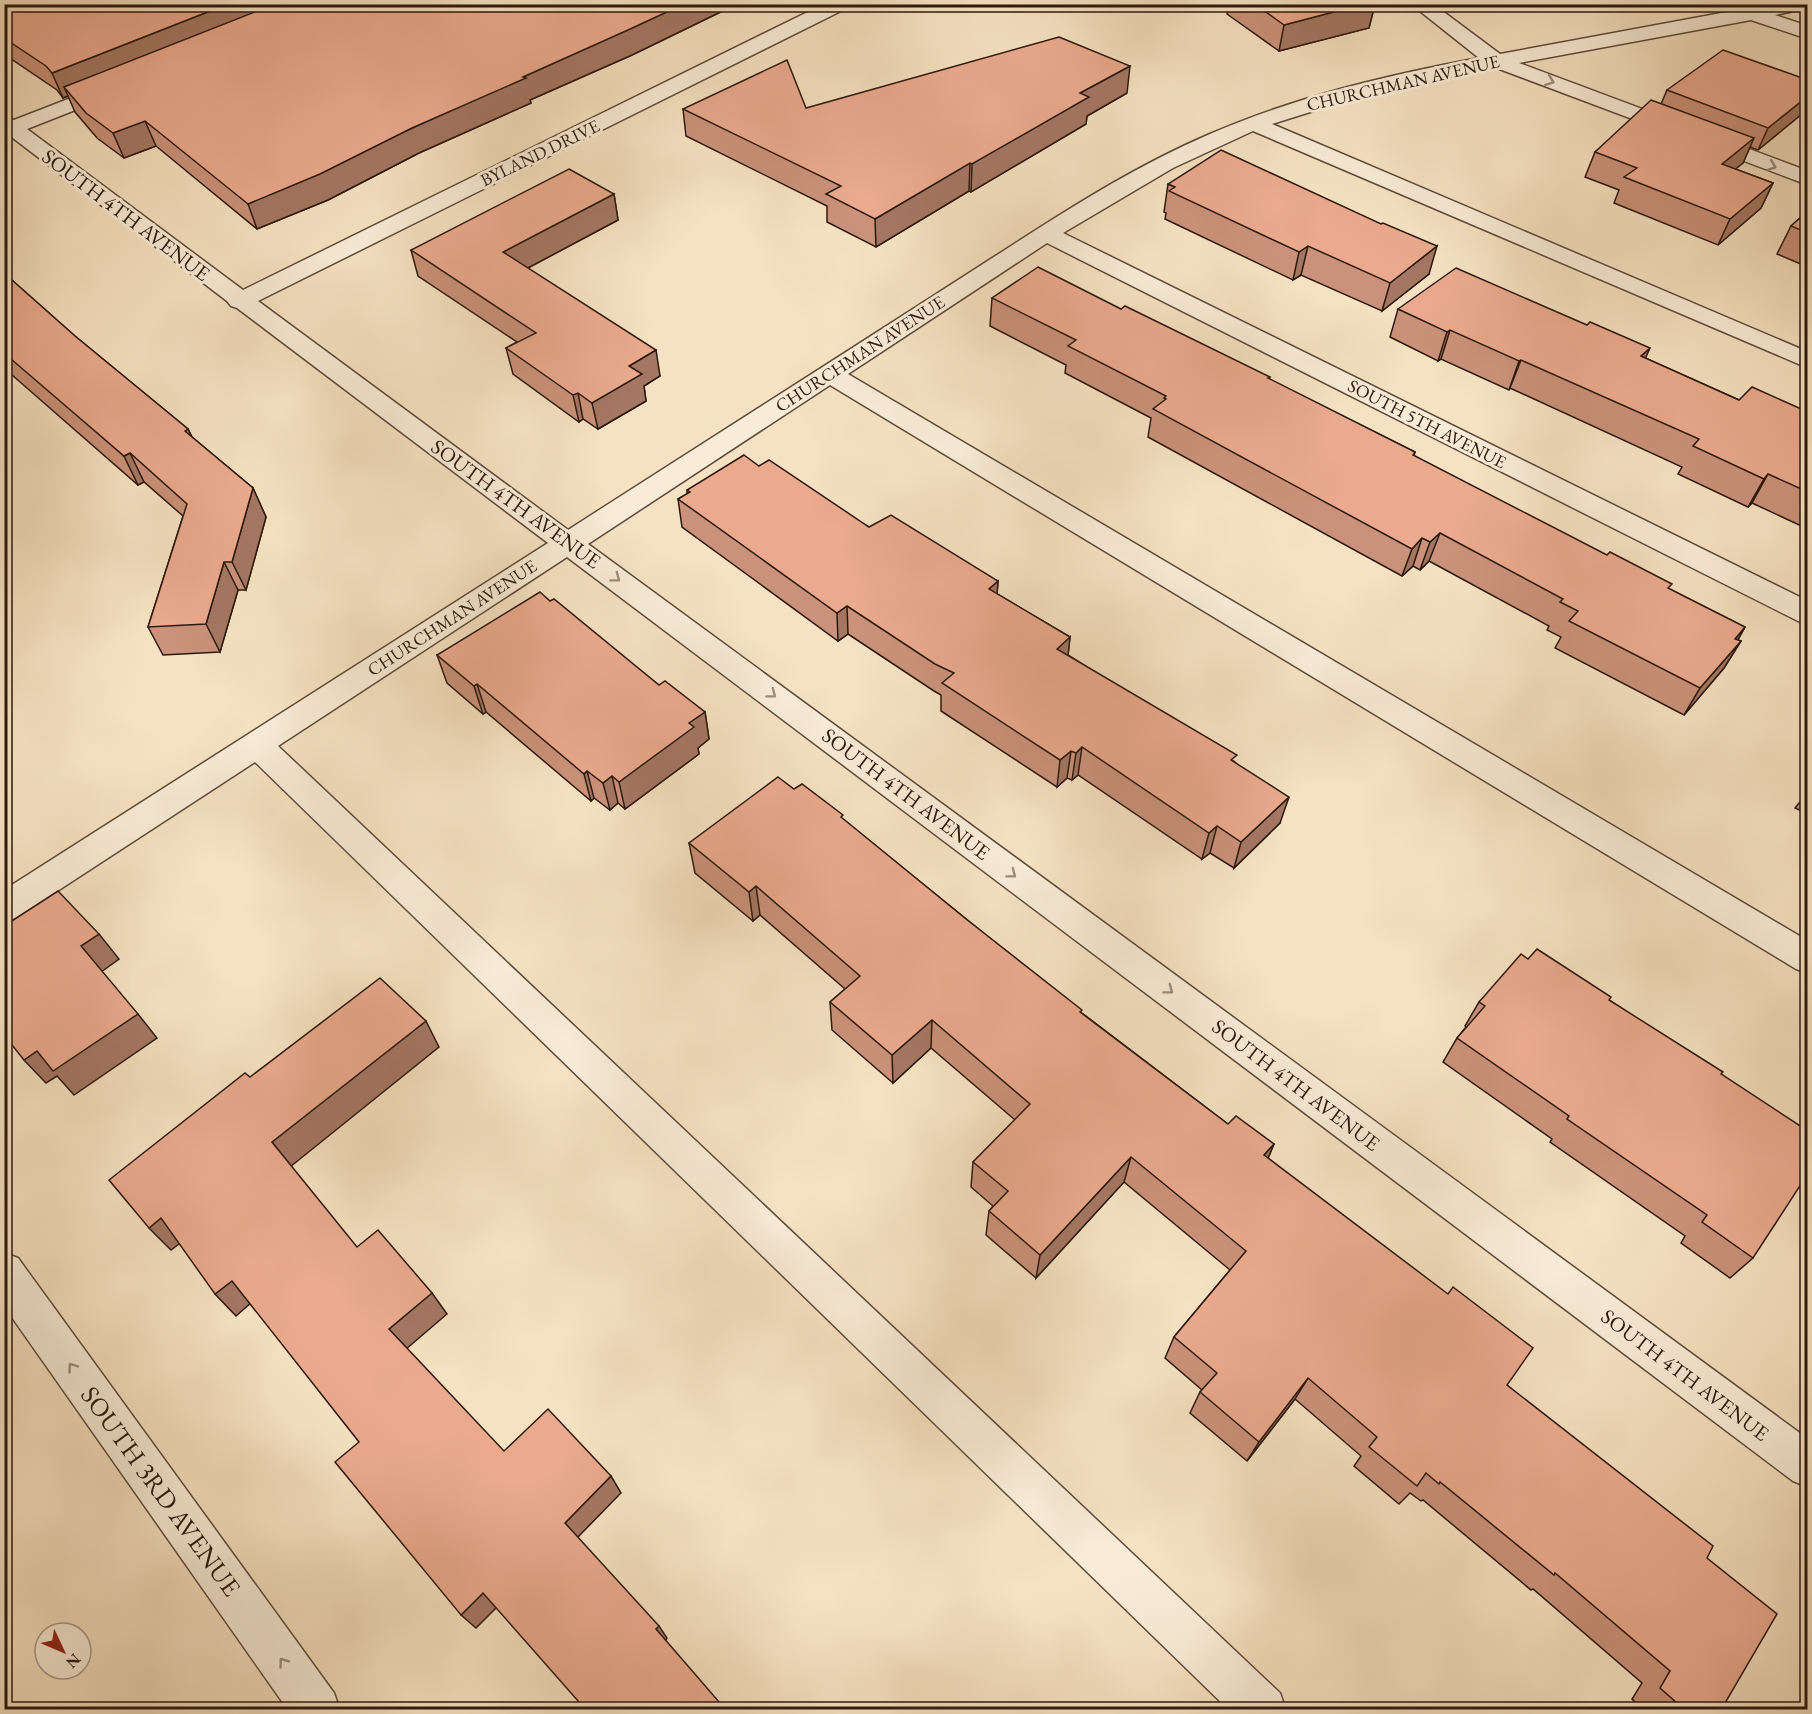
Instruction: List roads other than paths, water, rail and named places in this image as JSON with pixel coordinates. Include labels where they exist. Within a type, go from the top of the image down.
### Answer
[{"type":"street","name":"BYLAND DRIVE","points":[[239,301],[840,4]]},
{"type":"street","points":[[1420,4],[1496,61],[1808,179]]},
{"type":"street","name":"CHURCHMAN AVENUE","points":[[4,908],[1046,234],[1198,146],[1253,123],[1354,90],[1802,4]]},
{"type":"street","points":[[1752,14],[1808,33]]},
{"type":"street","points":[[8,125],[134,80]]},
{"type":"street","points":[[1253,123],[1808,361]]},
{"type":"street","name":"SOUTH 4TH AVENUE","points":[[8,125],[239,301],[569,543],[1808,1466]]},
{"type":"street","name":"SOUTH 5TH AVENUE","points":[[1046,234],[1808,614]]},
{"type":"street","points":[[830,374],[1808,960]]},
{"type":"street","points":[[257,744],[1263,1710]]},
{"type":"street","name":"SOUTH 3RD AVENUE","points":[[4,1272],[317,1710]]}]
